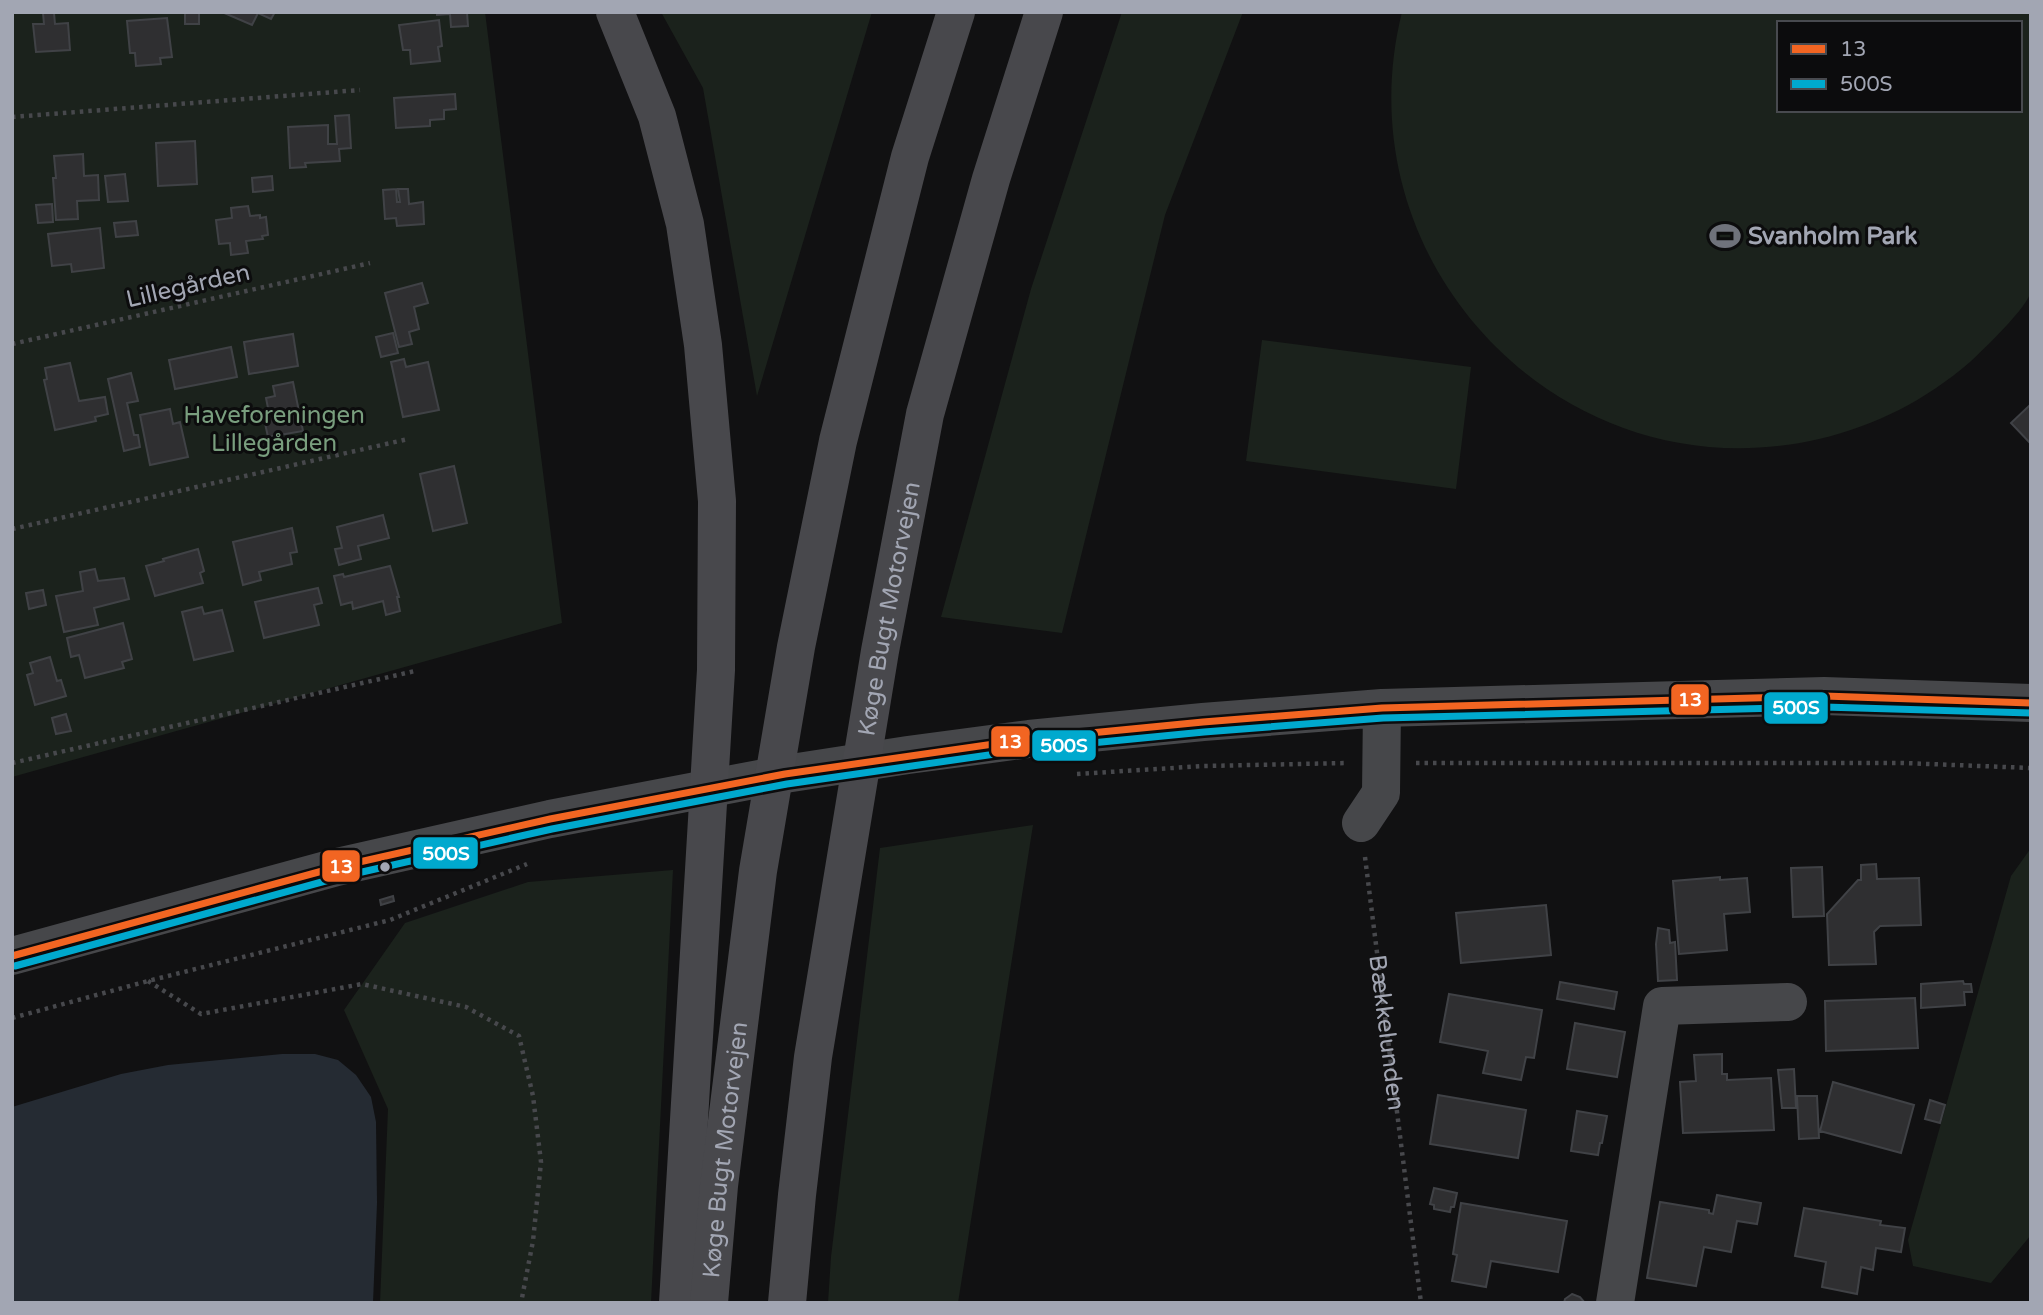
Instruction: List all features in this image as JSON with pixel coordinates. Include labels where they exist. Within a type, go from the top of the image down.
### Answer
[{"type":"highway","points":[[615,12],[657,116],[685,224],[703,345],[717,501],[716,670],[678,1303]]},
{"type":"highway","name":"Køge Bugt Motorvejen","points":[[709,1303],[719,1186],[758,871],[796,648],[838,440],[910,157],[956,12]]},
{"type":"highway","name":"Køge Bugt Motorvejen","points":[[787,1303],[813,1057],[880,651],[925,414],[991,179],[1044,12]]},
{"type":"street","points":[[12,956],[337,867],[550,819],[785,774],[1029,739],[1382,708],[1825,696],[2031,703]]},
{"type":"street","points":[[1361,823],[1381,793],[1382,708]]},
{"type":"street","points":[[1615,1303],[1662,1006],[1788,1002]]},
{"type":"path","points":[[12,117],[360,90]]},
{"type":"path","name":"Lillegården","points":[[12,344],[370,263]]},
{"type":"path","points":[[12,529],[408,439]]},
{"type":"path","points":[[12,763],[415,671]]},
{"type":"path","points":[[1074,774],[1204,766],[1383,763],[1903,763],[2031,768]]},
{"type":"path","name":"Bækkelunden","points":[[1361,823],[1421,1303]]},
{"type":"path","points":[[12,1018],[390,920],[488,878],[536,861]]},
{"type":"path","points":[[148,981],[201,1014],[362,984],[466,1007],[519,1035],[533,1096],[541,1162],[533,1241],[521,1303]]},
{"type":"green space","name":"Haveforeningen Lillegården","points":[[12,12],[485,12],[562,623],[12,777]]},
{"type":"green space","points":[[661,12],[872,12],[757,396],[703,88]]},
{"type":"green space","points":[[1122,12],[1243,12],[1165,215],[1062,633],[941,617],[1031,289]]},
{"type":"green space","name":"Svanholm Park","points":[[1402,12],[2031,12],[2031,291],[2028,298],[2004,328],[1953,376],[1899,410],[1840,434],[1819,439],[1725,448],[1637,433],[1558,396],[1491,342],[1439,273],[1405,193],[1391,105]]},
{"type":"green space","points":[[1262,340],[1471,367],[1456,489],[1246,461]]},
{"type":"green space","points":[[1033,825],[958,1303],[828,1303],[831,1257],[880,848]]},
{"type":"green space","points":[[2031,848],[2031,1235],[1991,1283],[1913,1266],[1908,1240],[2011,876]]},
{"type":"green space","points":[[673,870],[651,1303],[380,1303],[388,1109],[344,1010],[405,923],[528,882]]},
{"type":"shaded area","points":[[282,1054],[315,1054],[338,1060],[356,1075],[371,1097],[376,1122],[377,1203],[373,1303],[12,1303],[12,1107],[121,1074],[168,1065]]},
{"type":"building","points":[[185,12],[199,12],[199,24],[185,24]]},
{"type":"building","points":[[222,12],[275,12],[271,19],[258,13],[252,25]]},
{"type":"building","points":[[437,12],[467,12],[468,26],[451,27],[450,14],[437,15]]},
{"type":"building","points":[[43,13],[54,13],[55,24],[68,23],[70,50],[36,52],[33,24],[44,24]]},
{"type":"building","points":[[167,18],[172,57],[160,58],[161,64],[136,66],[135,53],[130,53],[127,21]]},
{"type":"building","points":[[439,20],[442,46],[438,47],[440,61],[411,64],[410,50],[403,50],[399,25]]},
{"type":"building","points":[[455,94],[456,109],[444,110],[444,119],[430,120],[430,126],[396,128],[394,98]]},
{"type":"building","points":[[349,115],[351,148],[339,149],[340,161],[305,163],[306,167],[290,168],[288,127],[328,125],[328,144],[337,144],[335,116]]},
{"type":"building","points":[[195,141],[197,184],[158,186],[156,143]]},
{"type":"building","points":[[83,154],[84,176],[98,175],[99,200],[77,201],[78,219],[56,220],[54,156]]},
{"type":"building","points":[[125,174],[128,201],[108,202],[105,176]]},
{"type":"building","points":[[272,176],[273,190],[253,192],[252,178]]},
{"type":"building","points":[[396,189],[397,202],[400,202],[398,189],[408,189],[409,204],[423,202],[424,224],[397,226],[396,218],[385,219],[383,190]]},
{"type":"building","points":[[52,204],[53,222],[38,223],[36,205]]},
{"type":"building","points":[[248,206],[250,216],[266,217],[268,235],[262,236],[263,239],[246,241],[248,253],[231,255],[230,243],[219,244],[216,220],[232,218],[231,208]]},
{"type":"building","points":[[136,221],[138,235],[116,237],[114,223]]},
{"type":"building","points":[[100,228],[104,268],[72,272],[71,264],[52,266],[48,234]]},
{"type":"building","points":[[422,283],[428,303],[414,307],[419,329],[409,332],[412,344],[399,347],[385,293]]},
{"type":"building","points":[[393,333],[398,353],[381,357],[376,337]]},
{"type":"building","points":[[293,334],[298,366],[249,374],[244,342]]},
{"type":"building","points":[[231,347],[237,377],[175,389],[169,360]]},
{"type":"building","points":[[404,359],[406,367],[428,362],[439,410],[403,417],[391,362]]},
{"type":"building","points":[[70,363],[79,401],[105,397],[108,414],[95,417],[96,421],[55,430],[44,380],[47,379],[45,368]]},
{"type":"building","points":[[131,373],[138,401],[127,403],[134,435],[138,435],[140,447],[124,451],[108,379]]},
{"type":"building","points":[[293,382],[303,431],[268,437],[263,414],[269,413],[266,398],[275,396],[273,386]]},
{"type":"building","points":[[2031,404],[2031,444],[2011,423]]},
{"type":"building","points":[[170,409],[173,424],[180,422],[188,457],[150,465],[140,415]]},
{"type":"building","points":[[454,466],[467,523],[433,531],[420,474]]},
{"type":"building","points":[[383,515],[389,538],[358,546],[361,559],[339,565],[335,549],[342,548],[337,527]]},
{"type":"building","points":[[292,528],[297,552],[290,553],[292,564],[259,572],[261,580],[243,585],[233,542]]},
{"type":"building","points":[[198,549],[204,571],[200,573],[203,583],[155,596],[146,566]]},
{"type":"building","points":[[390,566],[400,611],[386,615],[383,601],[353,609],[352,602],[341,605],[334,576],[343,574],[344,577]]},
{"type":"building","points":[[95,569],[98,581],[124,578],[129,599],[94,608],[98,625],[64,632],[56,596],[83,591],[80,572]]},
{"type":"building","points":[[318,588],[322,603],[314,605],[319,625],[264,638],[255,602]]},
{"type":"building","points":[[43,590],[46,605],[29,609],[26,593]]},
{"type":"building","points":[[202,607],[204,614],[222,610],[233,651],[194,660],[182,612]]},
{"type":"building","points":[[123,623],[132,659],[122,662],[124,668],[85,678],[79,655],[71,657],[67,638]]},
{"type":"building","points":[[50,657],[57,681],[61,680],[66,696],[35,705],[27,675],[33,673],[30,663]]},
{"type":"building","points":[[66,714],[71,731],[56,734],[52,718]]},
{"type":"building","points":[[1876,864],[1877,879],[1919,878],[1921,925],[1880,926],[1874,932],[1876,964],[1829,965],[1827,914],[1858,880],[1861,880],[1861,865]]},
{"type":"building","points":[[1822,867],[1824,916],[1793,917],[1791,868]]},
{"type":"building","points":[[1720,877],[1720,880],[1747,878],[1750,912],[1724,914],[1727,950],[1679,954],[1673,881]]},
{"type":"building","points":[[393,896],[394,901],[381,905],[380,900]]},
{"type":"building","points":[[1546,905],[1551,955],[1461,963],[1456,913]]},
{"type":"building","points":[[1658,928],[1669,930],[1670,943],[1675,942],[1677,980],[1658,981]]},
{"type":"building","points":[[1963,981],[1964,984],[1971,984],[1972,992],[1964,992],[1965,1005],[1921,1008],[1921,984]]},
{"type":"building","points":[[1560,982],[1617,992],[1614,1009],[1557,999]]},
{"type":"building","points":[[1449,994],[1542,1010],[1534,1058],[1526,1057],[1521,1080],[1483,1073],[1488,1051],[1440,1042]]},
{"type":"building","points":[[1915,998],[1918,1048],[1826,1051],[1825,1001]]},
{"type":"building","points":[[1575,1023],[1625,1032],[1617,1077],[1567,1069]]},
{"type":"building","points":[[1722,1054],[1722,1074],[1727,1074],[1727,1080],[1771,1078],[1774,1130],[1683,1133],[1680,1082],[1696,1081],[1694,1055]]},
{"type":"building","points":[[1794,1069],[1796,1108],[1782,1108],[1778,1070]]},
{"type":"building","points":[[1833,1082],[1914,1105],[1901,1153],[1820,1131]]},
{"type":"building","points":[[1438,1095],[1526,1110],[1518,1158],[1430,1144]]},
{"type":"building","points":[[1797,1096],[1817,1096],[1819,1138],[1799,1139]]},
{"type":"building","points":[[1930,1100],[1945,1105],[1940,1123],[1925,1119]]},
{"type":"building","points":[[1577,1111],[1607,1116],[1598,1155],[1571,1151]]},
{"type":"building","points":[[1434,1188],[1457,1193],[1450,1212],[1434,1209],[1434,1205],[1430,1204]]},
{"type":"building","points":[[1717,1195],[1761,1203],[1757,1224],[1737,1221],[1731,1252],[1704,1247],[1696,1286],[1647,1278],[1660,1202],[1709,1210],[1709,1213],[1713,1214]]},
{"type":"building","points":[[1461,1203],[1567,1221],[1558,1272],[1491,1261],[1486,1287],[1452,1281],[1457,1255],[1453,1254]]},
{"type":"building","points":[[1804,1208],[1881,1221],[1880,1225],[1905,1228],[1901,1252],[1876,1248],[1873,1270],[1861,1267],[1857,1294],[1822,1287],[1826,1262],[1795,1256]]},
{"type":"building","points":[[1572,1294],[1580,1297],[1585,1303],[1564,1303]]},
{"type":"transit line","name":"13","points":[[12,956],[337,867],[550,819],[785,774],[1029,739],[1382,708],[1824,696],[2031,703]]},
{"type":"transit line","name":"500S","points":[[15,966],[340,877],[552,829],[787,784],[1030,749],[1383,718],[1824,707],[2031,713]]},
{"type":"place","name":"Svanholm Park","points":[[1725,236]]}]
